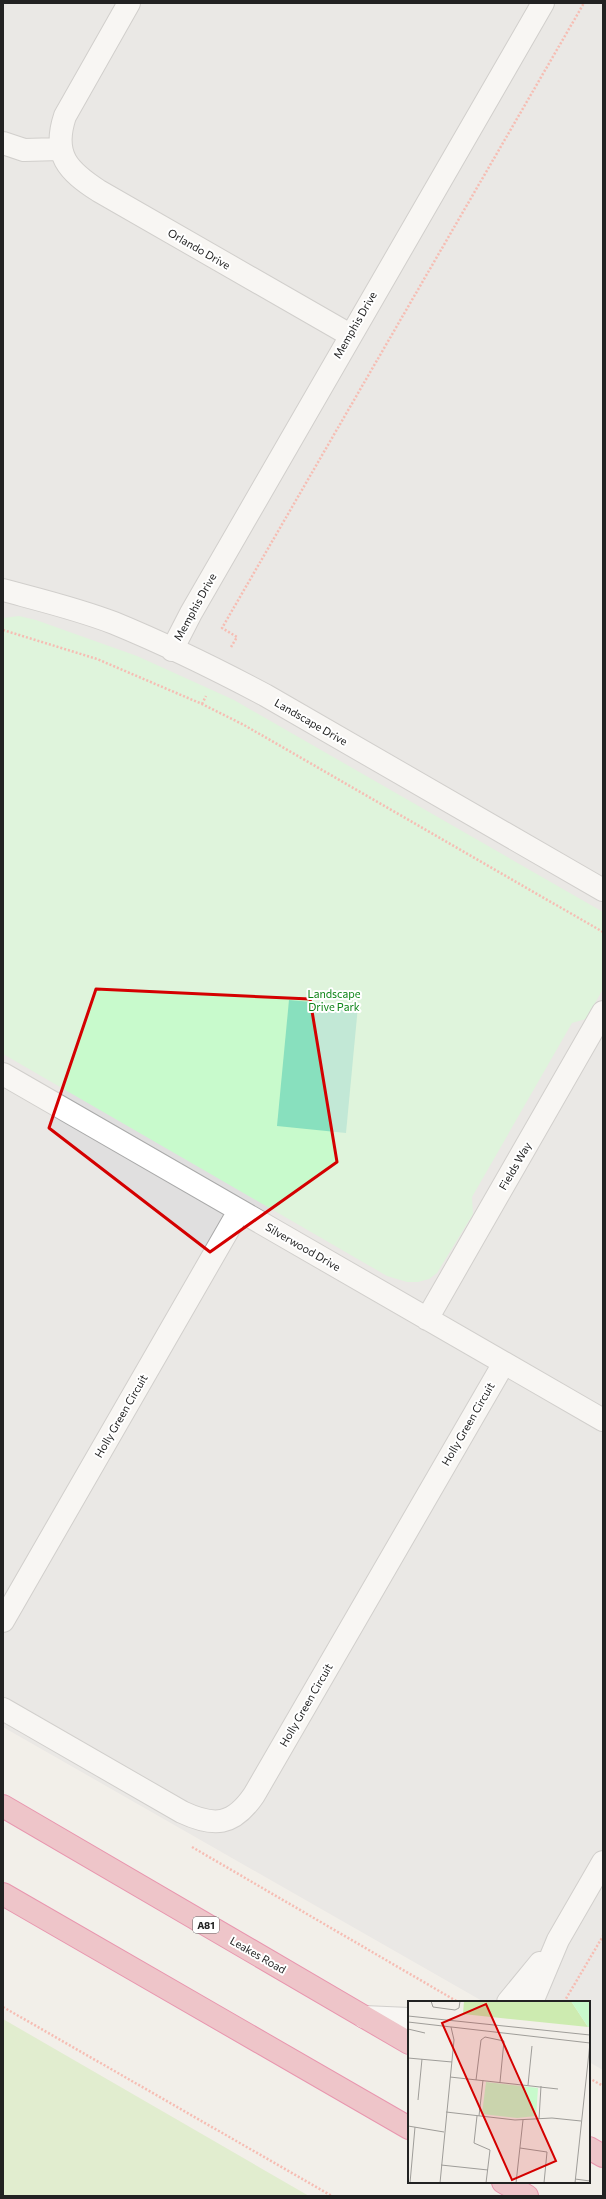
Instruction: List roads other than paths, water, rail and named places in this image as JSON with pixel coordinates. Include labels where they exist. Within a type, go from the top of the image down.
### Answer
[{"type":"highway","name":"Leakes Road","points":[[3,1806],[408,2042]]},
{"type":"highway","points":[[3,1894],[408,2127]]},
{"type":"highway","points":[[590,2149],[603,2156]]},
{"type":"highway","points":[[504,2183],[527,2196]]},
{"type":"street","points":[[3,144],[24,150],[60,149],[60,136],[65,116],[129,3]]},
{"type":"street","name":"Memphis Drive","points":[[172,650],[191,613],[350,335],[543,3]]},
{"type":"street","name":"Orlando Drive","points":[[60,149],[72,171],[88,184],[350,335]]},
{"type":"street","name":"Landscape Drive","points":[[3,590],[49,602],[113,623],[219,671],[265,695],[603,890]]},
{"type":"street","name":"Fields Way","points":[[427,1319],[603,1012]]},
{"type":"street","name":"Silverwood Drive","points":[[3,1074],[603,1420]]},
{"type":"street","name":"Holly Green Circuit","points":[[3,1621],[240,1211]]},
{"type":"street","name":"Holly Green Circuit","points":[[3,1709],[182,1812],[195,1818],[218,1821],[237,1816],[254,1796],[504,1363]]},
{"type":"street","points":[[532,2001],[558,1940],[603,1862]]},
{"type":"street","points":[[509,2001],[558,1940]]},
{"type":"street","points":[[364,2017],[408,2019]]},
{"type":"park label","name":"Landscape Drive Park","points":[[334,1000]]}]
